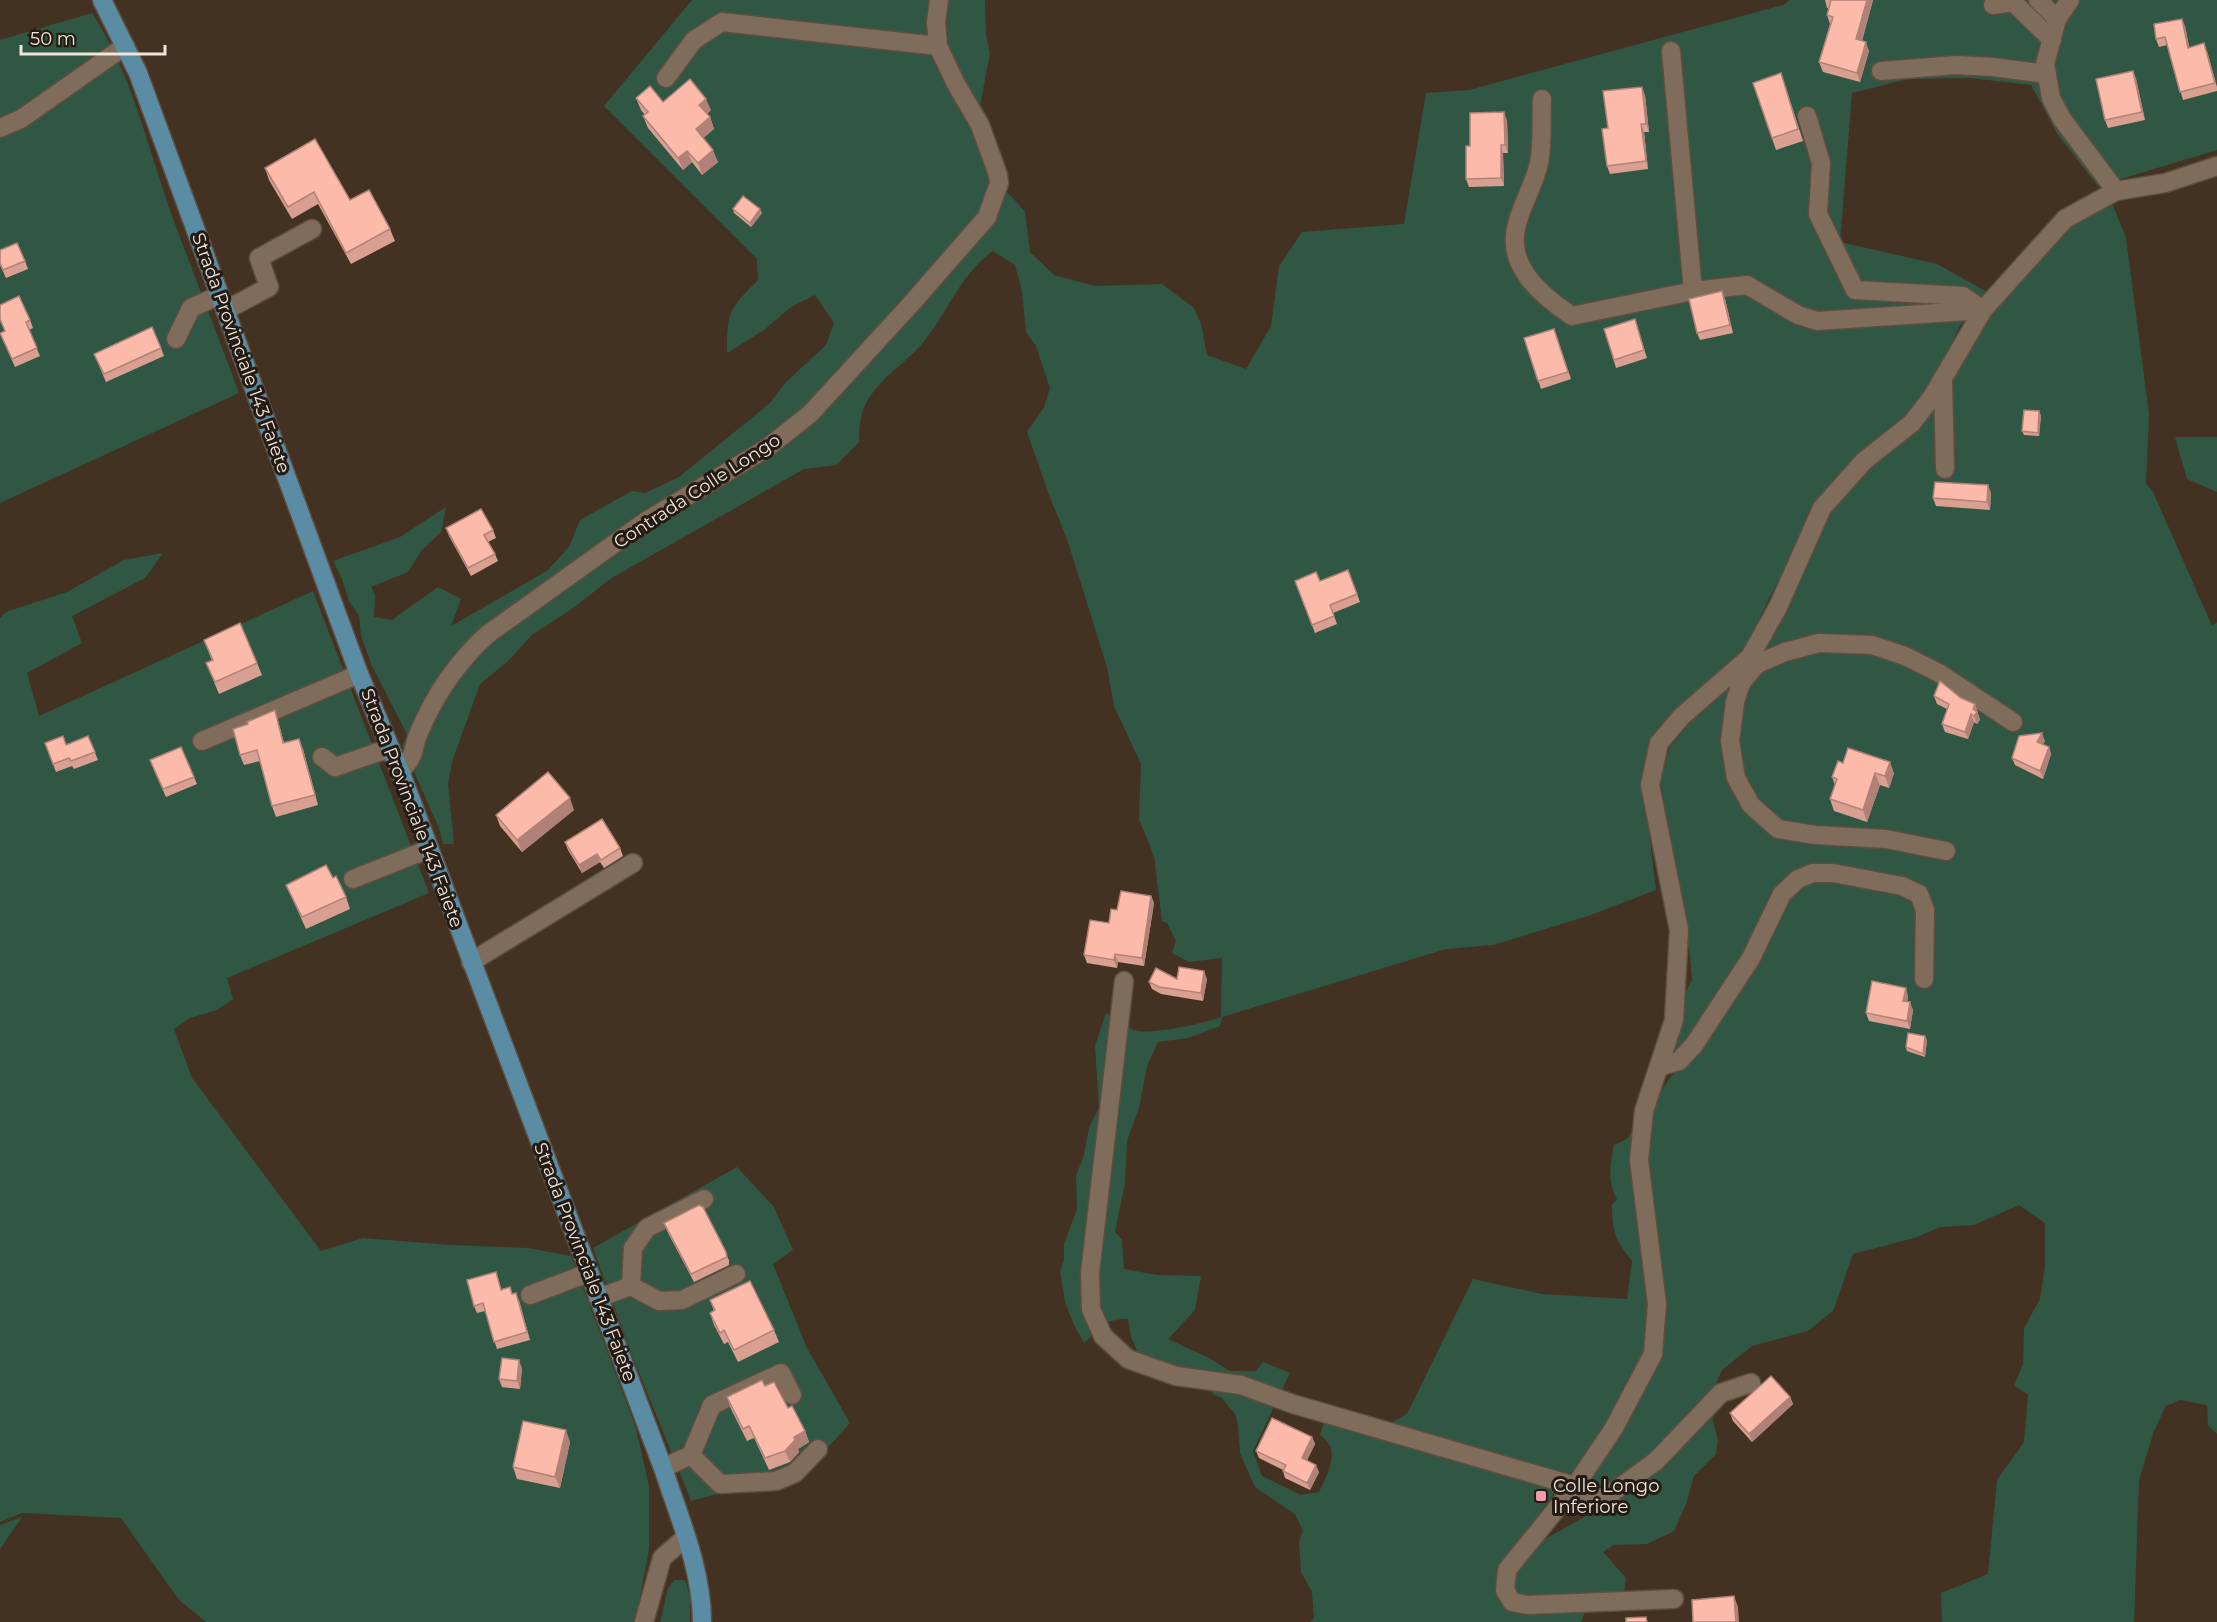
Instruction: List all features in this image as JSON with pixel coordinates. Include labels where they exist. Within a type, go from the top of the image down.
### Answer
[{"type":"main road","name":"Strada Provinciale 143 Faiete","points":[[102,0],[138,73],[360,674],[400,771],[663,1468],[694,1567],[702,1609],[702,1622]]},
{"type":"street","name":"Contrada Colle Longo","points":[[400,771],[411,761],[419,731],[451,674],[469,651],[488,634],[636,527],[767,448],[810,414],[987,217],[999,183],[998,175],[980,125],[956,84],[938,46],[936,22],[939,0]]},
{"type":"street","points":[[2038,0],[2056,19]]},
{"type":"street","points":[[2070,0],[2056,19],[2045,64],[2051,98],[2062,119],[2116,191]]},
{"type":"street","points":[[1993,5],[2013,2],[2052,40]]},
{"type":"street","points":[[666,78],[694,39],[722,22],[938,46]]},
{"type":"street","points":[[0,128],[21,118],[125,46]]},
{"type":"street","points":[[1671,51],[1693,291]]},
{"type":"street","points":[[1881,71],[1956,65],[2047,74]]},
{"type":"street","points":[[1542,99],[1539,162],[1530,194],[1516,225],[1516,251],[1527,277],[1547,299],[1572,316],[1693,291],[1747,285],[1798,315],[1817,321],[1983,310]]},
{"type":"street","points":[[1807,116],[1821,163],[1818,214],[1855,290],[1963,296],[1983,310]]},
{"type":"street","points":[[1946,851],[1886,839],[1815,835],[1778,829],[1751,805],[1736,778],[1730,741],[1735,702],[1741,683],[1822,508],[1864,461],[1912,423],[1932,397],[1983,310],[2064,219],[2116,191],[2165,183],[2217,166]]},
{"type":"street","points":[[176,339],[192,308],[223,303],[269,287],[259,258],[312,229]]},
{"type":"street","points":[[1943,378],[1945,469]]},
{"type":"street","points":[[1674,1599],[1527,1605],[1512,1602],[1505,1590],[1507,1570],[1575,1486],[1614,1428],[1653,1354],[1657,1304],[1639,1160],[1644,1111],[1674,1020],[1679,930],[1650,784],[1659,743],[1682,716],[1753,660],[1819,643],[1872,645],[1905,656],[1939,673],[2013,723]]},
{"type":"street","points":[[202,741],[360,674]]},
{"type":"street","points":[[322,757],[335,767],[390,748]]},
{"type":"street","points":[[353,879],[429,849]]},
{"type":"street","points":[[471,962],[633,863]]},
{"type":"street","points":[[1660,1066],[1679,1061],[1694,1045],[1751,958],[1782,894],[1798,879],[1813,873],[1833,873],[1902,886],[1919,894],[1925,910],[1924,979]]},
{"type":"street","points":[[1124,981],[1090,1273],[1091,1309],[1103,1336],[1128,1359],[1176,1376],[1241,1385],[1293,1404],[1575,1486],[1588,1498],[1605,1497],[1656,1461],[1721,1394],[1751,1383]]},
{"type":"street","points":[[631,1286],[633,1248],[647,1228],[704,1199]]},
{"type":"street","points":[[530,1295],[588,1273]]},
{"type":"street","points":[[598,1298],[631,1286],[659,1301],[682,1300],[736,1274]]},
{"type":"street","points":[[663,1468],[691,1455],[712,1405],[781,1373],[792,1395]]},
{"type":"street","points":[[691,1455],[720,1484],[776,1481],[795,1473],[818,1449]]},
{"type":"street","points":[[644,1622],[662,1558],[686,1537]]},
{"type":"green space","points":[[692,0],[985,0],[986,35],[990,53],[979,111],[1004,190],[1025,212],[1030,252],[1054,275],[1095,286],[1162,284],[1194,308],[1201,324],[1207,355],[1246,369],[1271,326],[1279,266],[1302,232],[1404,224],[1426,93],[1469,90],[1783,5],[1790,0],[2217,0],[2217,150],[2098,186],[2058,135],[2031,85],[1970,78],[1908,79],[1852,93],[1840,242],[1937,264],[1987,292],[1959,327],[1931,386],[1908,417],[1888,430],[1844,469],[1812,513],[1746,645],[1665,721],[1654,741],[1642,774],[1656,890],[1588,916],[1493,945],[1446,949],[1222,1017],[1220,1026],[1188,1038],[1158,1042],[1147,1066],[1139,1108],[1127,1141],[1125,1183],[1115,1232],[1122,1240],[1124,1269],[1157,1275],[1201,1276],[1195,1310],[1168,1339],[1209,1358],[1230,1371],[1256,1371],[1263,1362],[1290,1373],[1253,1451],[1262,1476],[1301,1495],[1319,1492],[1329,1469],[1331,1451],[1329,1444],[1320,1434],[1325,1420],[1360,1429],[1367,1436],[1407,1414],[1473,1279],[1542,1294],[1627,1299],[1632,1261],[1616,1235],[1613,1222],[1612,1205],[1617,1199],[1611,1179],[1614,1145],[1627,1139],[1632,1132],[1650,1131],[1664,1086],[1683,1066],[1675,1049],[1682,1000],[1692,980],[1660,779],[1670,747],[1725,686],[1751,685],[1765,670],[1764,653],[1768,640],[1830,514],[1851,483],[1923,415],[1938,409],[1949,379],[1975,336],[2064,227],[2112,203],[2126,238],[2149,414],[2146,483],[2153,492],[2212,626],[2217,622],[2217,1434],[2208,1425],[2207,1405],[2180,1400],[2166,1406],[2154,1431],[2139,1480],[2134,1622],[1942,1622],[1941,1593],[1988,1574],[1997,1480],[2024,1442],[2028,1394],[2014,1386],[2023,1364],[2024,1328],[2040,1299],[2045,1266],[2045,1223],[2019,1205],[1974,1225],[1941,1227],[1914,1238],[1853,1254],[1833,1311],[1808,1331],[1752,1346],[1722,1370],[1711,1394],[1713,1421],[1718,1441],[1716,1454],[1694,1476],[1686,1504],[1674,1531],[1647,1544],[1614,1545],[1603,1552],[1626,1578],[1624,1594],[1592,1597],[1581,1622],[1310,1622],[1314,1618],[1312,1592],[1301,1572],[1299,1542],[1303,1531],[1295,1514],[1255,1487],[1240,1453],[1235,1414],[1222,1398],[1213,1394],[1203,1375],[1171,1368],[1139,1355],[1131,1337],[1128,1319],[1108,1322],[1084,1343],[1065,1302],[1060,1271],[1064,1260],[1064,1244],[1077,1209],[1076,1176],[1084,1155],[1089,1128],[1099,1108],[1095,1046],[1106,1013],[1130,1028],[1141,1031],[1177,1028],[1221,1017],[1222,958],[1189,962],[1172,953],[1176,941],[1167,923],[1162,921],[1154,856],[1139,819],[1141,764],[1114,706],[1107,667],[1067,539],[1027,432],[1044,407],[1050,388],[1036,346],[1026,332],[1022,291],[1015,265],[993,251],[962,283],[921,345],[874,390],[862,414],[859,442],[836,465],[804,469],[610,579],[576,606],[532,635],[507,662],[480,684],[452,762],[448,784],[454,844],[443,844],[439,828],[402,745],[408,736],[372,666],[361,636],[359,616],[349,601],[333,561],[400,537],[446,507],[441,532],[422,550],[408,572],[371,587],[375,595],[374,617],[392,620],[438,587],[461,599],[451,626],[547,571],[569,547],[580,520],[632,491],[645,493],[679,477],[770,403],[786,382],[826,345],[834,323],[815,295],[791,307],[764,330],[727,353],[729,320],[735,305],[758,280],[757,259],[604,106]],"holes":[[[1574,1469],[1600,1485],[1609,1503],[1505,1562]]]},
{"type":"green space","points":[[92,13],[118,60],[138,110],[171,213],[239,393],[0,503],[0,40]]},
{"type":"green space","points":[[2175,437],[2217,437],[2217,492],[2187,479]]},
{"type":"green space","points":[[163,553],[145,578],[72,616],[82,643],[27,673],[39,716],[313,591],[429,893],[227,978],[233,999],[217,1010],[190,1018],[174,1029],[192,1078],[321,1251],[363,1238],[528,1248],[571,1256],[636,1428],[649,1486],[649,1550],[635,1622],[206,1622],[179,1600],[121,1518],[22,1513],[0,1522],[0,618],[6,612],[67,592],[124,560]]},
{"type":"green space","points":[[737,1167],[774,1207],[793,1250],[773,1264],[807,1348],[850,1423],[801,1477],[691,1501],[630,1350],[593,1248]]},
{"type":"green space","points":[[22,1517],[0,1549],[0,1525]]},
{"type":"green space","points":[[674,1580],[685,1580],[690,1597],[690,1622],[660,1622],[668,1588]]},
{"type":"building","points":[[1831,0],[1867,0],[1856,39],[1866,42],[1857,73],[1819,62],[1833,17],[1827,15]]},
{"type":"building","points":[[2182,19],[2188,48],[2204,43],[2215,83],[2180,92],[2165,37],[2156,39],[2154,24]]},
{"type":"building","points":[[2133,71],[2142,112],[2105,120],[2096,79]]},
{"type":"building","points":[[1781,73],[1798,129],[1772,138],[1753,83]]},
{"type":"building","points":[[690,79],[706,99],[699,105],[710,117],[696,129],[713,150],[698,163],[687,151],[678,158],[643,116],[648,112],[636,98],[650,86],[663,102]]},
{"type":"building","points":[[1642,87],[1646,124],[1641,124],[1646,161],[1607,166],[1602,129],[1608,128],[1603,91]]},
{"type":"building","points":[[1504,112],[1505,145],[1501,145],[1501,178],[1466,179],[1466,146],[1470,146],[1470,113]]},
{"type":"building","points":[[315,139],[350,200],[369,190],[390,229],[346,253],[314,192],[288,207],[265,168]]},
{"type":"building","points":[[743,196],[760,209],[750,223],[733,209]]},
{"type":"building","points":[[17,243],[25,261],[3,270],[0,263],[0,250]]},
{"type":"building","points":[[1722,291],[1730,325],[1697,333],[1689,299]]},
{"type":"building","points":[[19,296],[30,320],[26,322],[37,348],[12,359],[0,333],[5,331],[0,319],[0,305]]},
{"type":"building","points":[[1635,319],[1644,350],[1614,360],[1604,329]]},
{"type":"building","points":[[152,327],[161,348],[104,374],[94,354]]},
{"type":"building","points":[[1554,329],[1568,372],[1538,381],[1524,338]]},
{"type":"building","points":[[2024,410],[2039,411],[2038,433],[2022,431]]},
{"type":"building","points":[[1935,482],[1988,485],[1987,502],[1933,498]]},
{"type":"building","points":[[481,509],[493,530],[484,535],[495,554],[468,568],[446,528]]},
{"type":"building","points":[[1348,570],[1357,594],[1330,605],[1334,616],[1312,625],[1295,581],[1316,572],[1320,581]]},
{"type":"building","points":[[240,623],[257,663],[215,682],[206,663],[213,660],[204,640]]},
{"type":"building","points":[[1940,681],[1961,698],[1975,704],[1973,709],[1977,712],[1974,716],[1971,714],[1965,732],[1942,724],[1949,704],[1934,696]]},
{"type":"building","points":[[275,710],[283,743],[299,739],[315,795],[272,806],[257,750],[240,755],[233,729]]},
{"type":"building","points":[[2042,733],[2037,742],[2049,747],[2040,771],[2012,758],[2019,736]]},
{"type":"building","points":[[63,736],[66,745],[88,736],[95,752],[71,761],[69,758],[53,764],[45,743]]},
{"type":"building","points":[[181,747],[194,777],[163,789],[150,760]]},
{"type":"building","points":[[1848,748],[1890,762],[1885,776],[1875,773],[1863,810],[1830,799],[1837,779],[1832,777],[1838,761],[1843,763]]},
{"type":"building","points":[[548,772],[570,798],[517,840],[496,815]]},
{"type":"building","points":[[602,819],[620,848],[601,860],[597,854],[579,865],[565,842]]},
{"type":"building","points":[[326,865],[333,878],[336,876],[346,897],[302,917],[286,885]]},
{"type":"building","points":[[1121,891],[1151,896],[1142,958],[1115,954],[1114,960],[1084,955],[1090,920],[1109,923],[1111,909],[1117,910]]},
{"type":"building","points":[[1179,967],[1204,971],[1201,993],[1159,987],[1149,982],[1156,968],[1177,979]]},
{"type":"building","points":[[1872,981],[1906,988],[1903,1001],[1910,1002],[1907,1021],[1866,1013]]},
{"type":"building","points":[[1908,1033],[1925,1036],[1923,1054],[1906,1047]]},
{"type":"building","points":[[699,1205],[703,1207],[727,1257],[691,1274],[664,1223]]},
{"type":"building","points":[[496,1272],[501,1290],[510,1287],[512,1294],[516,1293],[527,1332],[494,1342],[483,1303],[474,1306],[467,1280]]},
{"type":"building","points":[[750,1281],[774,1330],[734,1350],[724,1330],[720,1333],[710,1313],[715,1310],[710,1300]]},
{"type":"building","points":[[502,1358],[519,1360],[517,1381],[499,1379]]},
{"type":"building","points":[[1771,1376],[1790,1397],[1749,1434],[1730,1413]]},
{"type":"building","points":[[762,1380],[765,1386],[774,1382],[788,1408],[792,1406],[805,1431],[794,1437],[795,1440],[785,1451],[765,1458],[749,1426],[743,1429],[727,1397]]},
{"type":"building","points":[[1272,1418],[1312,1437],[1302,1458],[1316,1465],[1307,1483],[1283,1471],[1286,1465],[1256,1451]]},
{"type":"building","points":[[523,1421],[566,1430],[555,1477],[513,1467]]},
{"type":"building","points":[[1734,1596],[1736,1622],[1693,1622],[1692,1600]]},
{"type":"building","points":[[1646,1617],[1647,1622],[1626,1622],[1626,1618]]},
{"type":"place","name":"Colle Longo Inferiore","points":[[1541,1496]]}]
